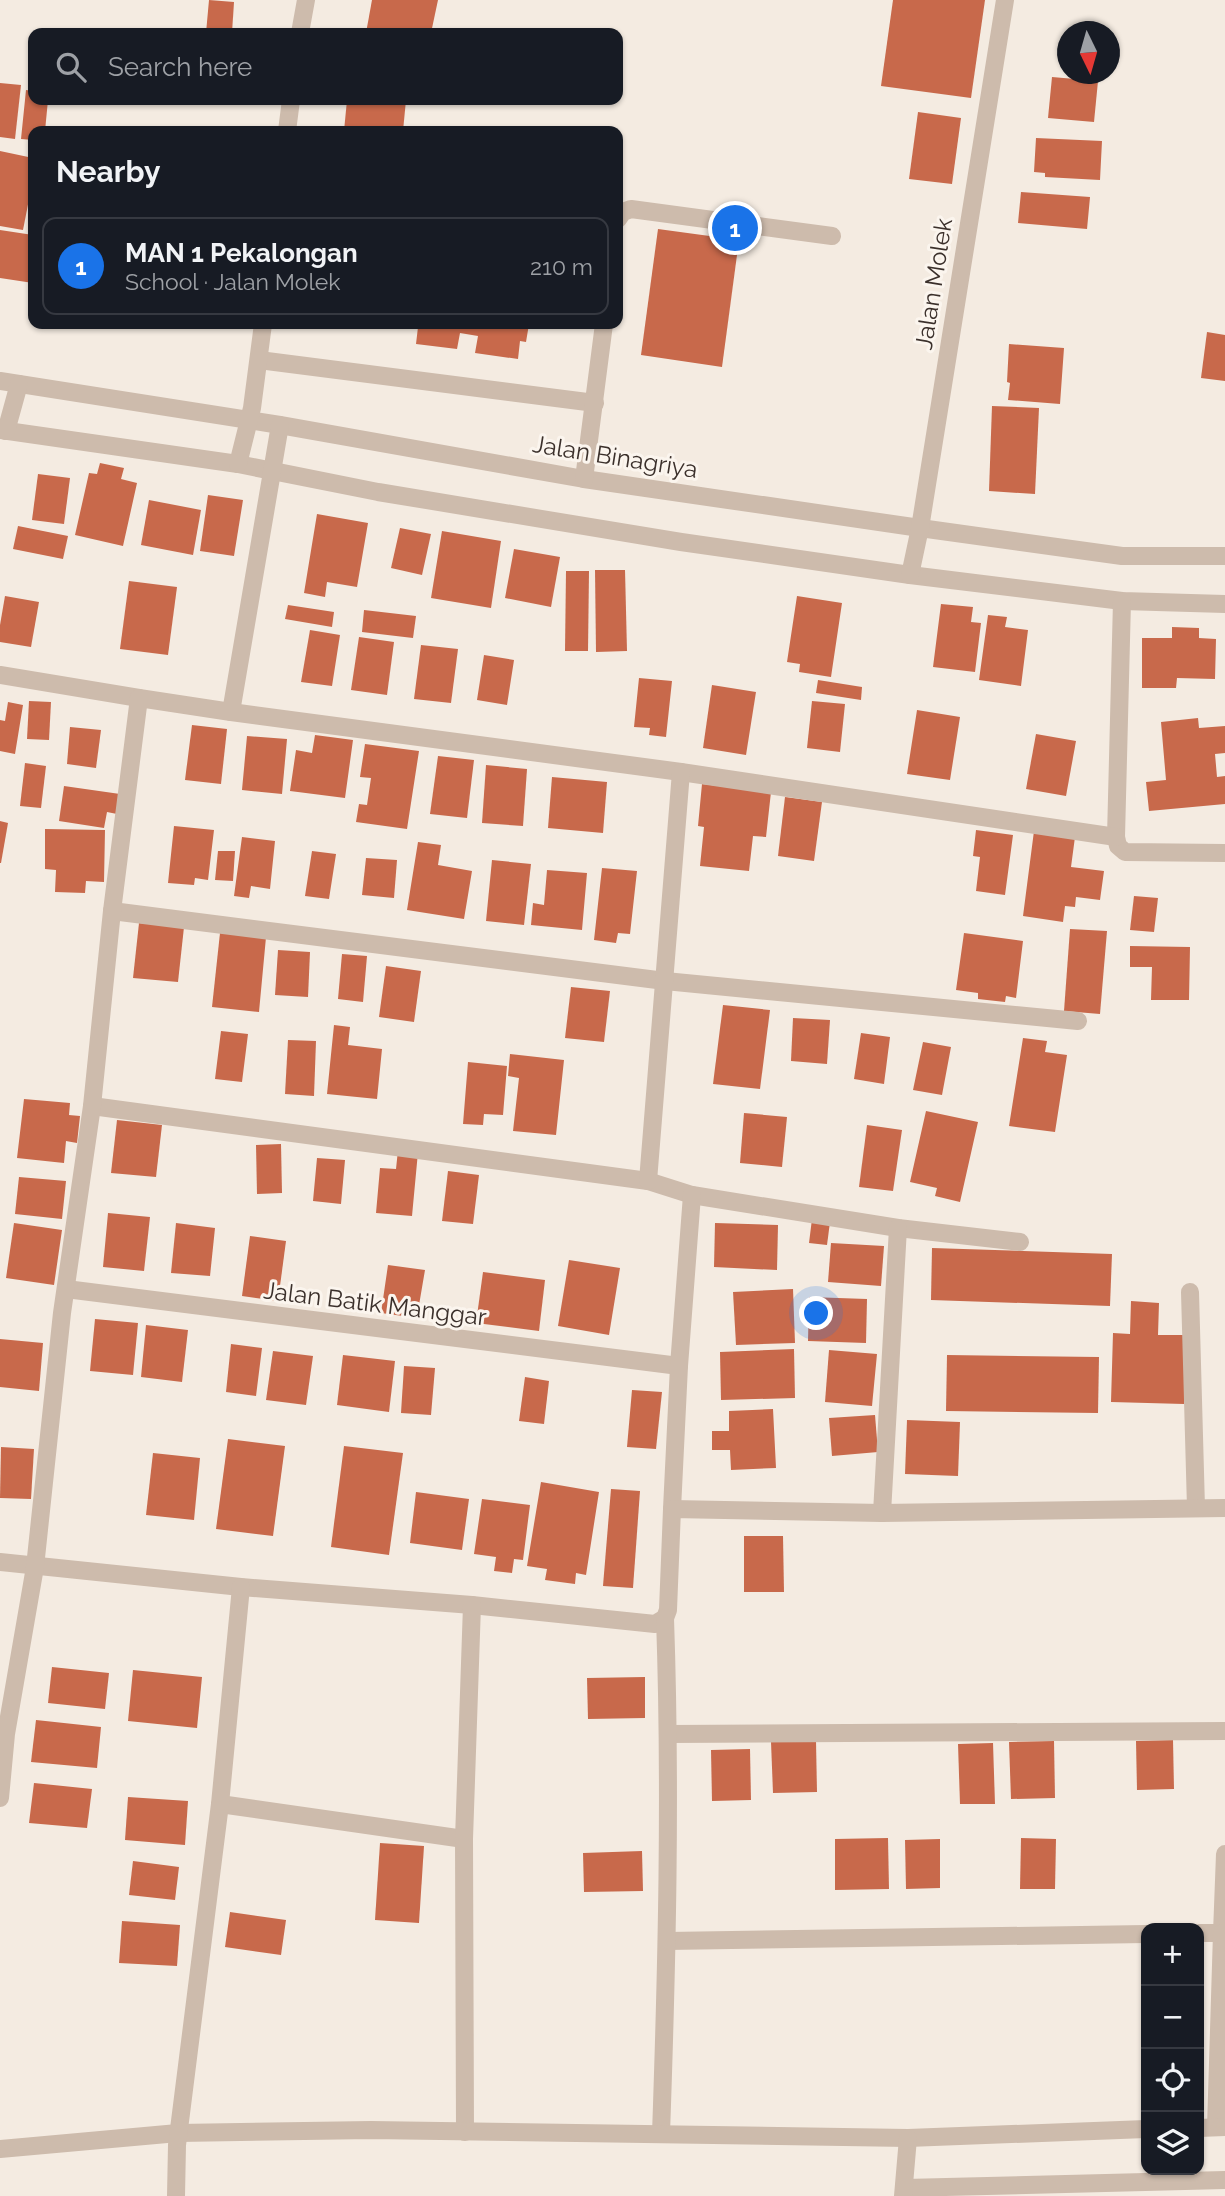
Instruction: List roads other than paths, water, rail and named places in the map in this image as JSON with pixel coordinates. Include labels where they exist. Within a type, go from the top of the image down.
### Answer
[{"type":"street","points":[[300,28],[306,0]]},
{"type":"street","name":"Jalan Molek","points":[[910,575],[920,528],[1005,0]]},
{"type":"street","points":[[288,126],[290,105]]},
{"type":"street","points":[[623,212],[631,209],[832,236]]},
{"type":"street","points":[[238,464],[252,406],[262,329]]},
{"type":"street","points":[[585,474],[603,329]]},
{"type":"street","points":[[259,360],[595,403]]},
{"type":"street","name":"Jalan Binagriya","points":[[0,381],[252,406],[280,425],[920,528],[1122,556],[1225,556]]},
{"type":"street","points":[[19,384],[3,430],[238,464],[391,494],[681,542],[910,575],[1122,601],[1225,604]]},
{"type":"street","points":[[231,712],[280,425]]},
{"type":"street","points":[[1122,601],[1116,837],[1118,846],[1125,852],[1225,853]]},
{"type":"street","points":[[0,675],[231,712],[681,772],[1116,837]]},
{"type":"street","points":[[0,1798],[6,1734],[35,1567],[65,1289],[92,1106],[112,911],[139,698]]},
{"type":"street","points":[[648,1181],[681,772]]},
{"type":"street","points":[[112,911],[666,981],[1078,1021]]},
{"type":"street","points":[[92,1106],[648,1181],[692,1195],[898,1228],[1020,1242]]},
{"type":"street","points":[[661,2134],[667,1941],[669,1734],[665,1618],[668,1610],[679,1366],[692,1195]]},
{"type":"street","points":[[882,1513],[898,1228]]},
{"type":"street","name":"Jalan Batik Manggar","points":[[65,1289],[679,1366]]},
{"type":"street","points":[[1190,1292],[1196,1508]]},
{"type":"street","points":[[672,1509],[882,1513],[1225,1508]]},
{"type":"street","points":[[0,1562],[655,1624],[665,1618]]},
{"type":"street","points":[[176,2196],[177,2139],[220,1804],[242,1587]]},
{"type":"street","points":[[465,2132],[464,1839],[472,1605]]},
{"type":"street","points":[[669,1734],[1225,1731]]},
{"type":"street","points":[[220,1804],[464,1839]]},
{"type":"street","points":[[1213,2127],[1224,1933],[1225,1854]]},
{"type":"street","points":[[1204,1933],[1224,1933]]},
{"type":"street","points":[[667,1941],[1141,1934]]},
{"type":"street","points":[[0,2149],[371,2130],[908,2138],[1141,2129]]},
{"type":"street","points":[[908,2138],[905,2187],[1225,2180]]},
{"type":"place","name":"MAN 1 Pekalongan","points":[[735,228]]}]
